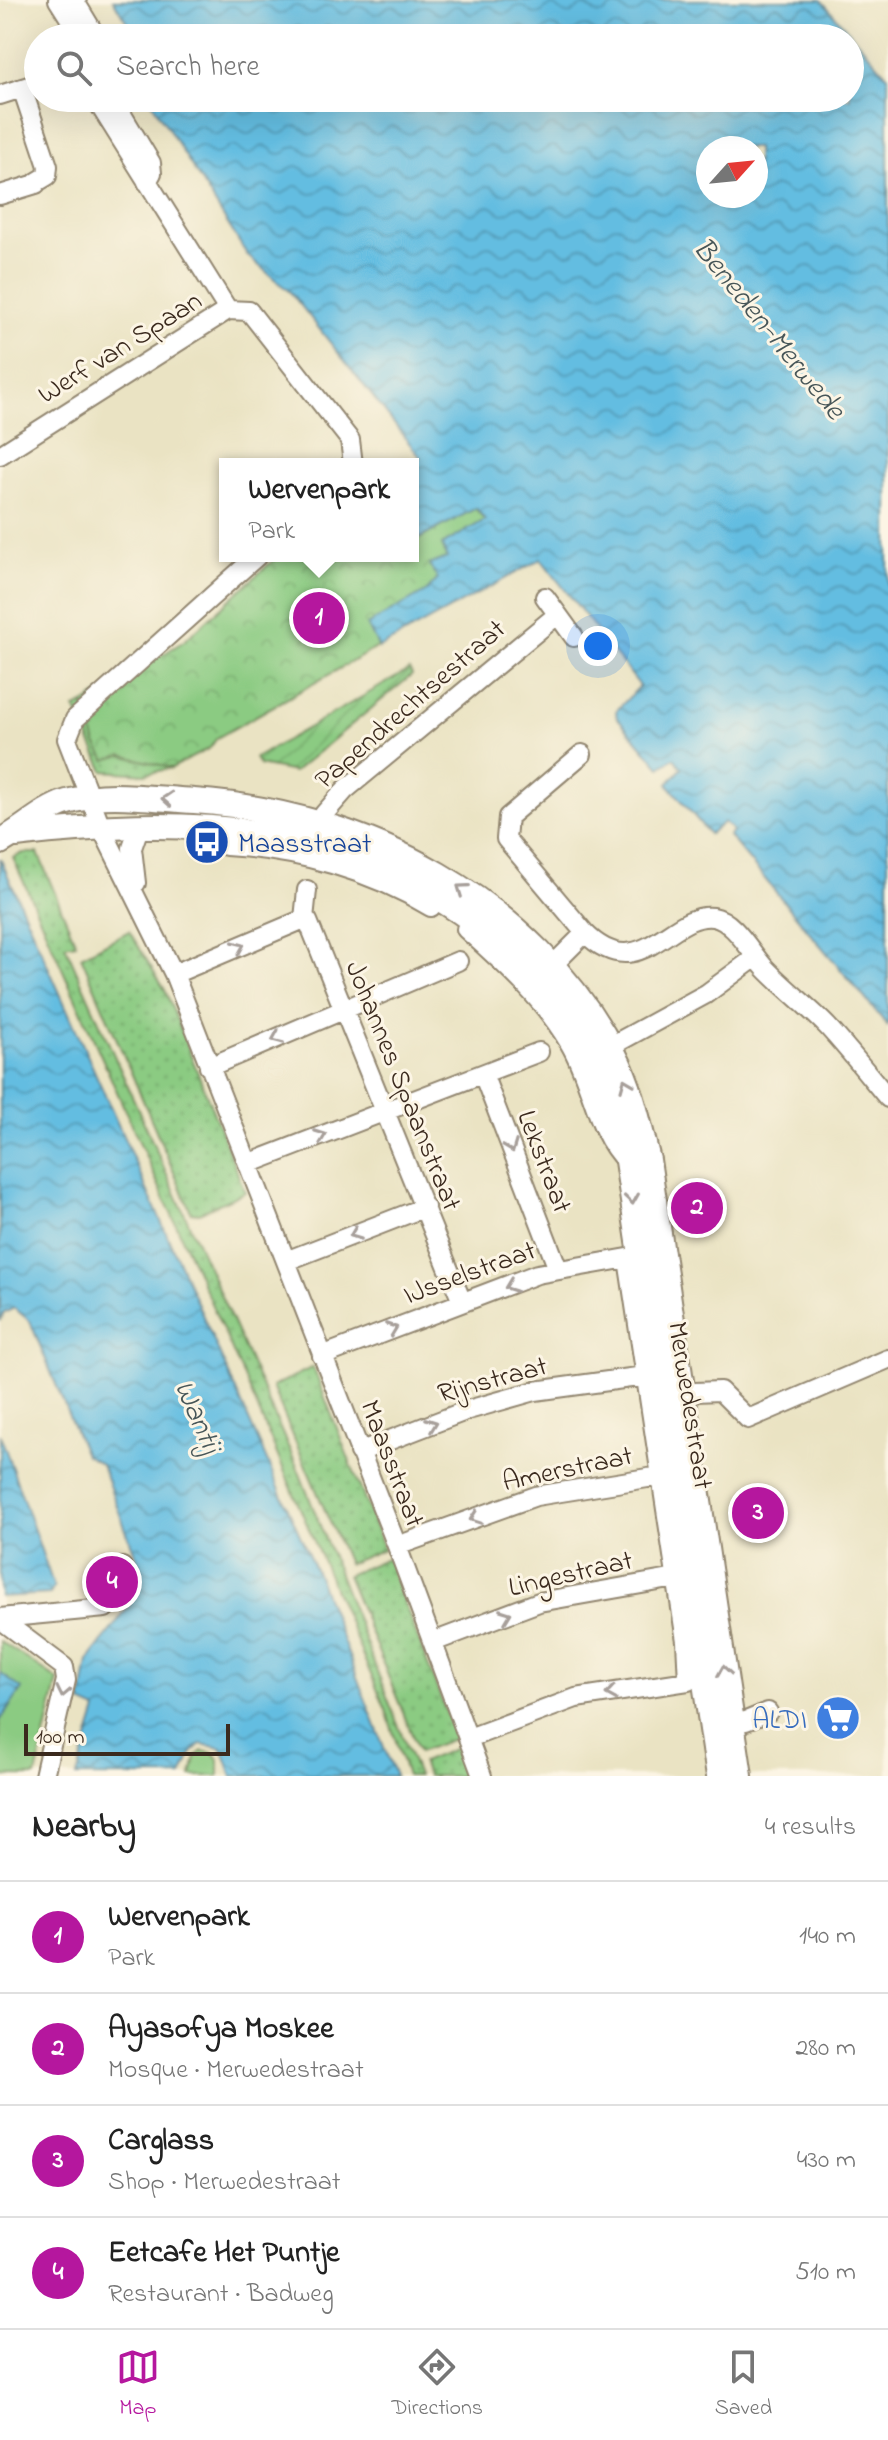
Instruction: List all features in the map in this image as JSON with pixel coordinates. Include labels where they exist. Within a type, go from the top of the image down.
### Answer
[{"type":"main road","name":"Merwedestraat","points":[[80,800],[130,797],[244,806],[317,835],[462,912],[540,980],[608,1049],[616,1111],[627,1161],[634,1258],[662,1387],[722,1722],[719,1776]]},
{"type":"main road","points":[[102,829],[103,816],[111,807],[130,797]]},
{"type":"main road","points":[[17,837],[80,800]]},
{"type":"main road","name":"Merwedestraat","points":[[17,837],[140,825],[317,835],[381,844],[449,879],[500,915],[553,965],[591,1015],[608,1049],[634,1103],[648,1160],[662,1387],[693,1649],[740,1776]]},
{"type":"street","points":[[58,0],[73,24]]},
{"type":"street","points":[[74,0],[89,24]]},
{"type":"street","points":[[0,95],[24,87]]},
{"type":"street","points":[[0,195],[47,176],[48,166],[36,112]]},
{"type":"street","points":[[104,112],[228,310],[249,311],[350,440],[352,458]]},
{"type":"street","points":[[120,112],[151,163],[152,173],[147,182]]},
{"type":"street","name":"Werf van Spaan","points":[[0,455],[228,310]]},
{"type":"street","name":"Maasstraat","points":[[250,562],[75,719],[67,739],[77,769],[80,800],[102,829],[174,974],[397,1546],[482,1776]]},
{"type":"street","points":[[545,597],[574,637]]},
{"type":"street","name":"Papendrechtsestraat","points":[[317,835],[324,814],[345,790],[557,615]]},
{"type":"street","points":[[582,754],[508,817],[506,839],[585,933],[596,944],[636,952],[694,921],[711,916],[725,922],[756,957],[827,1025],[888,1098]]},
{"type":"street","name":"Maasstraat","points":[[140,825],[132,848],[131,863],[141,905]]},
{"type":"street","name":"Merwedestraat","points":[[222,829],[226,846],[264,848],[356,872],[423,902],[460,924],[517,976],[555,1021],[582,1068],[612,1147],[627,1161]]},
{"type":"street","points":[[174,974],[304,919],[307,890]]},
{"type":"street","name":"Johannes Spaanstraat","points":[[304,919],[346,1009],[462,1302]]},
{"type":"street","points":[[553,965],[585,933]]},
{"type":"street","points":[[608,1049],[706,994],[756,957]]},
{"type":"street","points":[[209,1067],[458,961]]},
{"type":"street","points":[[248,1164],[539,1052]]},
{"type":"street","name":"Lekstraat","points":[[483,1074],[558,1269]]},
{"type":"street","points":[[286,1261],[425,1207]]},
{"type":"street","name":"IJsselstraat","points":[[322,1356],[558,1269],[634,1258]]},
{"type":"street","name":"Merwedestraat","points":[[469,1738],[576,1698],[688,1681],[693,1649],[676,1578],[660,1476],[662,1387],[720,1391],[748,1419],[888,1359]]},
{"type":"street","name":"Rijnstraat","points":[[359,1452],[468,1410],[535,1391],[662,1387]]},
{"type":"street","name":"Amerstraat","points":[[397,1546],[536,1496],[660,1476]]},
{"type":"street","points":[[0,1618],[105,1608],[127,1581],[122,1567]]},
{"type":"street","name":"Lingestraat","points":[[433,1642],[539,1602],[676,1578]]},
{"type":"street","points":[[0,1618],[64,1667],[66,1680],[44,1776]]},
{"type":"street","points":[[722,1722],[768,1712]]},
{"type":"green space","points":[[475,508],[485,520],[442,545],[468,596],[217,738],[210,748],[172,768],[122,755],[106,760],[96,744],[84,704],[184,641],[271,562],[419,562],[419,539]]},
{"type":"green space","points":[[409,670],[412,675],[294,772],[259,765],[255,758]]},
{"type":"green space","points":[[84,704],[122,755],[172,768],[145,774],[104,771],[75,708]]},
{"type":"green space","points":[[23,853],[38,853],[76,943],[65,945],[298,1469],[418,1776],[407,1776],[386,1710],[251,1393],[13,858]]},
{"type":"green space","points":[[129,931],[165,990],[245,1192],[199,1213],[191,1212],[81,956]]},
{"type":"green space","points":[[313,1367],[384,1549],[348,1564],[272,1387]]},
{"type":"green space","points":[[387,1558],[456,1738],[419,1752],[347,1575]]},
{"type":"green space","points":[[0,1641],[58,1680],[36,1776],[0,1776]]},
{"type":"green space","points":[[458,1747],[469,1776],[427,1776],[422,1762]]},
{"type":"green space","points":[[202,1751],[214,1753],[219,1759],[219,1776],[192,1776],[196,1756]]},
{"type":"water","points":[[113,0],[821,0],[842,24],[128,24]]},
{"type":"water","name":"Beneden-Merwede","points":[[864,49],[888,76],[888,1026],[729,836],[732,830],[724,822],[709,834],[668,784],[682,768],[674,758],[660,767],[617,717],[616,711],[640,686],[541,559],[379,648],[367,625],[427,591],[438,579],[429,565],[447,558],[442,545],[485,520],[476,508],[419,539],[421,458],[291,293],[248,256],[158,112],[864,112]]},
{"type":"water","name":"Wantij","points":[[0,858],[318,1576],[395,1776],[232,1776],[222,1748],[200,1744],[191,1754],[182,1776],[77,1776],[97,1710],[81,1703],[88,1661],[130,1604],[140,1577],[140,1567],[101,1464],[85,1455],[30,1321],[14,1308],[4,1313],[0,1321]]},
{"type":"water","points":[[0,1434],[54,1587],[50,1594],[0,1597]]},
{"type":"water","points":[[0,1673],[22,1689],[0,1721]]},
{"type":"place","name":"Wervenpark","points":[[319,618]]},
{"type":"place","name":"Maasstraat","points":[[207,842]]},
{"type":"place","name":"Ayasofya Moskee","points":[[697,1208]]},
{"type":"place","name":"Carglass","points":[[758,1513]]},
{"type":"place","name":"Eetcafe Het Puntje","points":[[112,1582]]},
{"type":"place","name":"ALDI","points":[[838,1718]]}]
